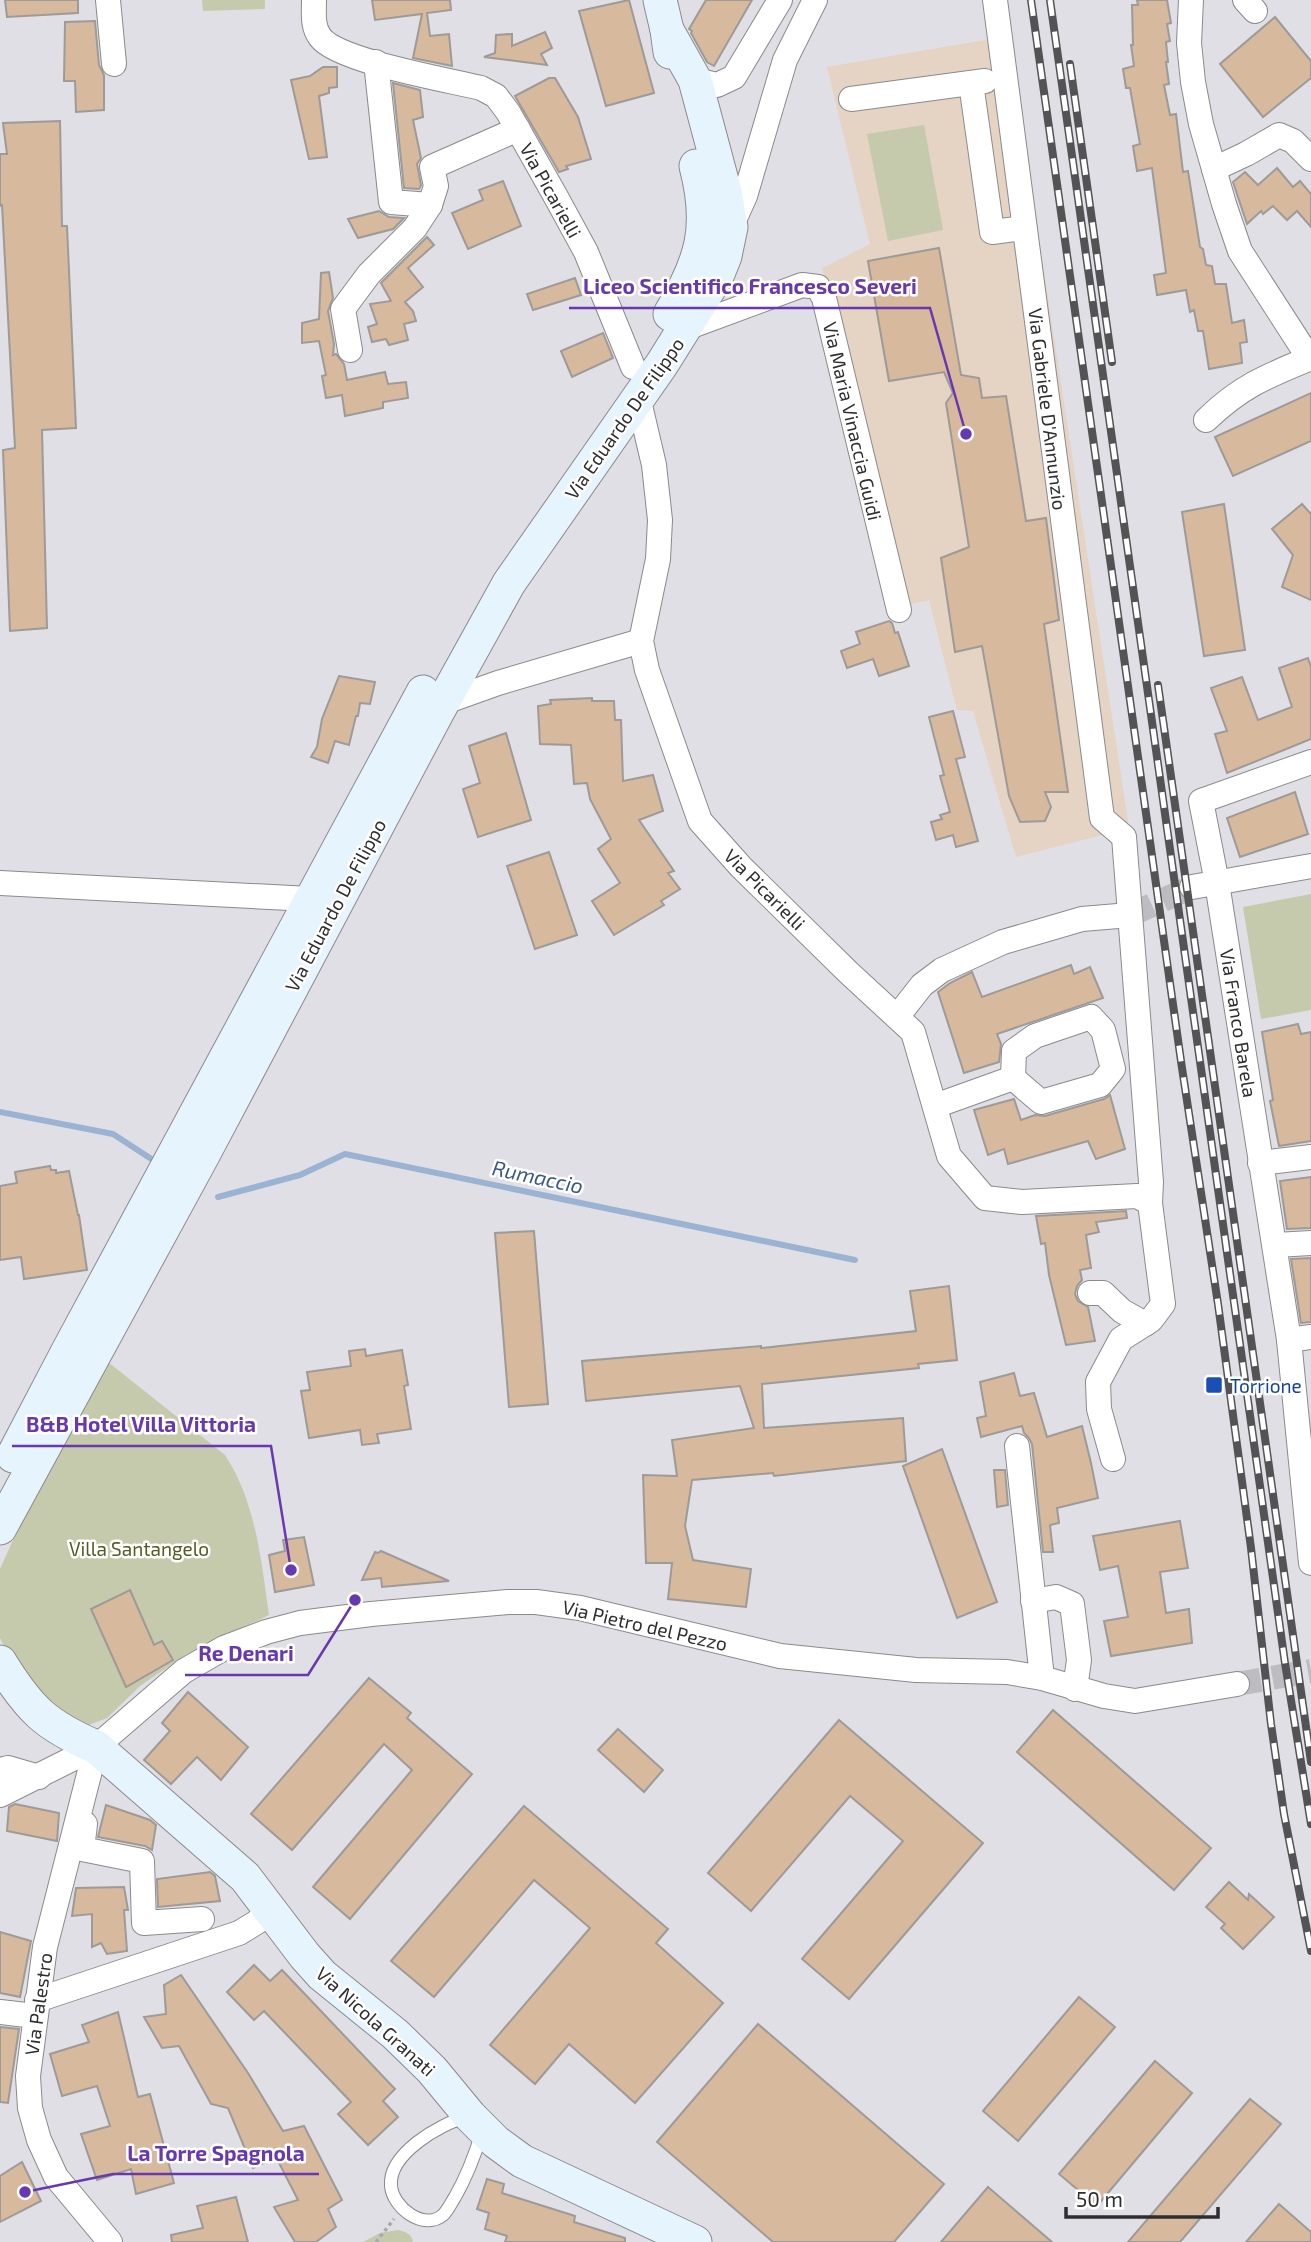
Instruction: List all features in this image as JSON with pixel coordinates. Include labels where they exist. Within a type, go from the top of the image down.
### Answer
[{"type":"street","points":[[108,0],[114,64]]},
{"type":"street","name":"Via Picarielli","points":[[314,0],[314,27],[321,39],[335,49],[481,88],[496,96],[518,129],[586,252],[636,382],[654,465],[660,520],[658,559],[641,641],[647,670],[700,821],[741,867],[849,973],[914,1032],[949,1156],[985,1198],[1023,1202],[1137,1196],[1150,1203]]},
{"type":"street","points":[[695,80],[717,85],[734,77],[780,0]]},
{"type":"street","points":[[731,227],[744,196],[785,60],[816,0]]},
{"type":"street","name":"Via Gabriele D'Annunzio","points":[[995,0],[1102,818],[1124,837],[1130,915]]},
{"type":"street","points":[[1191,0],[1189,43],[1201,124],[1240,251],[1310,358],[1255,381],[1227,399],[1206,420]]},
{"type":"street","name":"Via Eduardo De Filippo","points":[[0,1482],[310,899],[488,574],[636,382],[686,328],[717,276],[725,256],[731,227],[723,181],[695,80],[663,15]]},
{"type":"street","name":"Via Eduardo De Filippo","points":[[0,1528],[202,1157],[442,703],[509,583],[636,382],[687,286],[703,234],[703,193],[675,87],[663,15]]},
{"type":"street","points":[[350,351],[343,309],[369,274],[415,228],[430,205],[391,202],[376,62]]},
{"type":"street","points":[[851,99],[1005,79]]},
{"type":"street","points":[[971,83],[992,232],[1024,228]]},
{"type":"street","name":"Via Picarielli","points":[[430,205],[436,186],[432,167],[518,129]]},
{"type":"street","points":[[1214,169],[1279,135],[1293,141],[1311,159]]},
{"type":"street","name":"Via Maria Vinaccia Guidi","points":[[686,328],[802,285],[818,287],[824,298],[899,610]]},
{"type":"street","points":[[442,703],[498,683],[641,641]]},
{"type":"street","name":"Via Franco Barela","points":[[1310,766],[1201,801],[1217,883],[1260,1163],[1276,1245],[1300,1338],[1311,1563]]},
{"type":"street","points":[[1192,887],[1311,866]]},
{"type":"street","points":[[0,883],[310,899]]},
{"type":"street","points":[[897,1017],[922,985],[942,970],[1003,942],[1082,919],[1130,915],[1151,1182],[1158,1318]]},
{"type":"street","points":[[935,1106],[1013,1078]]},
{"type":"street","points":[[1260,1163],[1311,1157]]},
{"type":"street","points":[[1276,1245],[1311,1243]]},
{"type":"street","points":[[1090,1293],[1103,1293],[1122,1311],[1158,1318]]},
{"type":"street","points":[[1113,1459],[1099,1409],[1098,1382],[1121,1339],[1158,1318]]},
{"type":"street","points":[[1017,1446],[1042,1678]]},
{"type":"street","points":[[1032,1601],[1056,1597],[1072,1604],[1079,1660],[1075,1689]]},
{"type":"street","name":"Via Pietro del Pezzo","points":[[0,1795],[96,1747],[184,1671],[224,1648],[300,1623],[508,1601],[580,1608],[780,1656],[916,1670],[1007,1672],[1135,1701],[1237,1684]]},
{"type":"street","points":[[0,1662],[10,1688],[46,1720],[67,1734],[96,1747],[82,1849],[142,1861],[144,1923],[202,1919]]},
{"type":"street","name":"Via Nicola Granati","points":[[96,1747],[245,1877],[322,1975],[394,2034],[432,2070],[476,2123],[496,2142],[522,2161],[695,2242]]},
{"type":"street","name":"Via Palestro","points":[[96,1747],[45,1947],[28,2076],[30,2108],[39,2140],[56,2178],[110,2242]]},
{"type":"street","points":[[0,1770],[8,1769],[39,1777]]},
{"type":"street","points":[[0,2012],[36,2008],[239,1933],[257,1922],[270,1909]]},
{"type":"lane","points":[[452,2121],[476,2123],[467,2177],[446,2213],[435,2220],[423,2220],[403,2208],[391,2187],[394,2169],[409,2150],[432,2131],[452,2121]]},
{"type":"path","points":[[376,2242],[403,2208]]},
{"type":"shaded area","points":[[1008,36],[1129,828],[1016,857],[973,711],[957,710],[929,600],[906,605],[822,268],[870,244],[827,67]]},
{"type":"green space","points":[[202,0],[265,0],[265,9],[203,11]]},
{"type":"green space","points":[[924,125],[943,230],[888,241],[867,134]]},
{"type":"green space","points":[[1311,894],[1311,1010],[1261,1019],[1243,907]]},
{"type":"green space","name":"Villa Santangelo","points":[[108,1362],[225,1455],[244,1492],[256,1532],[269,1615],[187,1654],[140,1686],[107,1718],[86,1726],[24,1686],[0,1638],[0,1569],[19,1527]]},
{"type":"green space","points":[[398,2230],[408,2233],[413,2242],[363,2242],[380,2233]]},
{"type":"building","points":[[5,0],[78,0],[78,13],[7,17]]},
{"type":"building","points":[[372,0],[450,0],[451,10],[427,13],[430,36],[449,34],[452,66],[413,58],[422,14],[375,20]]},
{"type":"building","points":[[629,0],[654,93],[606,106],[579,11]]},
{"type":"building","points":[[706,0],[752,0],[714,66],[707,62],[689,29]]},
{"type":"building","points":[[1137,0],[1167,0],[1171,23],[1167,24],[1170,41],[1166,42],[1169,84],[1164,85],[1170,115],[1176,114],[1183,172],[1188,171],[1200,247],[1203,249],[1206,265],[1212,266],[1215,284],[1226,284],[1232,323],[1244,320],[1247,342],[1240,343],[1242,363],[1209,369],[1203,331],[1198,331],[1194,310],[1190,312],[1186,290],[1157,295],[1154,275],[1166,273],[1152,168],[1137,171],[1133,146],[1140,144],[1130,88],[1126,88],[1123,69],[1134,66],[1131,45],[1132,5],[1138,5]]},
{"type":"building","points":[[1275,17],[1311,61],[1311,78],[1263,117],[1220,64]]},
{"type":"building","points":[[95,21],[99,65],[104,75],[104,110],[76,112],[75,81],[64,81],[65,22]]},
{"type":"building","points":[[545,32],[552,48],[541,54],[547,65],[484,57],[495,53],[496,35],[512,34],[512,46]]},
{"type":"building","points":[[323,67],[337,67],[337,87],[329,88],[329,93],[319,96],[327,157],[309,159],[291,80],[310,76]]},
{"type":"building","points":[[549,78],[555,78],[578,117],[591,159],[566,166],[568,169],[559,172],[515,96]]},
{"type":"building","points":[[393,83],[420,90],[423,117],[413,120],[421,158],[417,164],[421,185],[419,189],[404,188]]},
{"type":"building","points":[[60,121],[62,226],[67,226],[76,428],[42,430],[47,628],[10,631],[3,450],[15,448],[2,205],[0,206],[0,154],[7,154],[3,123]]},
{"type":"building","points":[[1277,168],[1293,187],[1300,181],[1311,194],[1311,227],[1297,211],[1287,220],[1273,206],[1263,214],[1261,211],[1247,224],[1233,182],[1245,172],[1258,185]]},
{"type":"building","points":[[503,181],[521,226],[468,249],[452,213],[483,200],[479,190]]},
{"type":"building","points":[[379,211],[389,217],[404,218],[393,229],[358,238],[348,219]]},
{"type":"building","points":[[427,237],[434,245],[408,268],[423,287],[405,302],[413,311],[416,321],[404,324],[408,340],[389,345],[386,339],[372,342],[368,327],[377,324],[370,304],[391,301],[381,283]]},
{"type":"building","points":[[939,248],[961,375],[979,378],[982,398],[1006,396],[1026,521],[1046,518],[1059,620],[1044,624],[1068,792],[1045,792],[1051,807],[1045,821],[1020,822],[1009,796],[982,646],[955,652],[941,558],[969,547],[946,403],[953,393],[944,372],[889,381],[868,261]]},
{"type":"building","points":[[329,272],[333,298],[328,311],[334,344],[333,355],[336,354],[344,364],[347,380],[385,372],[388,384],[406,382],[408,398],[383,402],[383,408],[345,416],[342,395],[326,398],[322,376],[326,375],[319,341],[302,343],[302,323],[319,319],[321,273]]},
{"type":"building","points":[[575,278],[581,295],[533,310],[527,294]]},
{"type":"building","points":[[603,333],[613,358],[572,377],[561,351]]},
{"type":"building","points":[[1311,393],[1311,441],[1233,476],[1215,437]]},
{"type":"building","points":[[1224,504],[1245,650],[1204,656],[1182,512]]},
{"type":"building","points":[[1302,504],[1311,514],[1311,600],[1282,587],[1293,555],[1272,529]]},
{"type":"building","points":[[889,621],[895,633],[898,632],[909,666],[879,676],[873,659],[847,668],[841,651],[860,644],[856,632]]},
{"type":"building","points":[[1308,658],[1311,667],[1311,739],[1227,773],[1215,734],[1227,731],[1211,688],[1242,677],[1258,720],[1292,707],[1279,668]]},
{"type":"building","points":[[339,676],[375,682],[370,704],[360,703],[349,745],[335,741],[328,763],[311,757],[317,747],[322,719]]},
{"type":"building","points":[[592,698],[592,701],[614,701],[615,720],[621,720],[623,781],[653,775],[663,811],[639,820],[674,871],[668,873],[680,889],[661,901],[664,905],[614,935],[592,901],[620,883],[598,849],[611,839],[590,799],[587,783],[574,784],[571,745],[540,744],[538,706],[551,704],[550,700]]},
{"type":"building","points":[[953,711],[965,757],[956,759],[978,841],[956,847],[953,835],[936,840],[931,822],[942,819],[940,815],[950,812],[940,776],[944,775],[929,717]]},
{"type":"building","points":[[506,733],[531,820],[478,837],[463,789],[480,783],[469,746]]},
{"type":"building","points":[[1295,792],[1308,834],[1240,857],[1227,818]]},
{"type":"building","points":[[549,852],[577,935],[535,949],[507,866]]},
{"type":"building","points":[[1071,965],[1074,974],[1090,967],[1103,998],[997,1034],[1001,1044],[999,1062],[964,1073],[938,992],[972,972],[982,997]]},
{"type":"building","points":[[1298,1024],[1301,1034],[1311,1032],[1311,1141],[1279,1146],[1270,1101],[1273,1100],[1262,1032]]},
{"type":"building","points":[[1110,1095],[1125,1149],[1096,1159],[1088,1141],[1008,1164],[1004,1149],[988,1155],[974,1110],[1014,1099],[1021,1120],[1035,1115],[1045,1116]]},
{"type":"building","points":[[50,1166],[56,1173],[69,1171],[87,1270],[24,1279],[21,1257],[0,1260],[0,1186],[17,1183],[15,1172]]},
{"type":"building","points":[[1311,1177],[1311,1228],[1287,1229],[1280,1181]]},
{"type":"building","points":[[1126,1211],[1127,1218],[1096,1222],[1099,1232],[1086,1235],[1091,1268],[1080,1270],[1082,1280],[1075,1294],[1078,1301],[1088,1307],[1095,1341],[1066,1345],[1049,1275],[1045,1243],[1041,1244],[1036,1216]]},
{"type":"building","points":[[534,1231],[548,1404],[509,1407],[495,1233]]},
{"type":"building","points":[[1311,1258],[1311,1322],[1301,1323],[1291,1259]]},
{"type":"building","points":[[949,1286],[957,1360],[918,1364],[919,1368],[762,1384],[764,1428],[903,1418],[906,1461],[774,1476],[773,1473],[692,1480],[685,1526],[693,1560],[751,1569],[746,1607],[668,1599],[672,1563],[646,1563],[643,1475],[677,1476],[672,1440],[754,1428],[740,1386],[586,1401],[582,1361],[761,1348],[916,1331],[910,1291]]},
{"type":"building","points":[[365,1349],[366,1356],[402,1350],[411,1429],[377,1434],[379,1443],[362,1445],[360,1430],[309,1438],[301,1391],[310,1390],[307,1372],[351,1366],[349,1351]]},
{"type":"building","points":[[1014,1373],[1020,1396],[1034,1393],[1047,1437],[1082,1426],[1091,1463],[1098,1498],[1057,1508],[1059,1523],[1050,1525],[1053,1552],[1043,1552],[1032,1444],[1022,1426],[981,1437],[977,1418],[986,1416],[980,1382]]},
{"type":"building","points":[[942,1449],[997,1602],[957,1618],[903,1466]]},
{"type":"building","points":[[994,1470],[1005,1470],[1008,1505],[997,1507]]},
{"type":"building","points":[[1180,1521],[1188,1568],[1160,1572],[1166,1613],[1189,1609],[1192,1643],[1111,1656],[1104,1621],[1128,1617],[1118,1566],[1100,1570],[1093,1536]]},
{"type":"building","points":[[304,1537],[314,1585],[275,1592],[269,1555],[285,1551],[283,1540]]},
{"type":"building","points":[[381,1551],[449,1581],[382,1587],[381,1578],[362,1580],[375,1552]]},
{"type":"building","points":[[130,1590],[154,1645],[162,1641],[173,1660],[126,1687],[91,1609]]},
{"type":"building","points":[[369,1678],[411,1713],[407,1718],[472,1774],[350,1919],[313,1887],[412,1770],[384,1744],[292,1850],[251,1814]]},
{"type":"building","points":[[188,1692],[248,1747],[221,1780],[197,1757],[171,1784],[144,1760],[170,1731],[162,1723]]},
{"type":"building","points":[[1053,1710],[1211,1848],[1174,1890],[1017,1752]]},
{"type":"building","points":[[839,1720],[983,1843],[849,1999],[802,1959],[903,1841],[850,1796],[751,1911],[708,1873]]},
{"type":"building","points":[[618,1729],[663,1770],[644,1792],[598,1750]]},
{"type":"building","points":[[15,1804],[59,1813],[57,1841],[7,1831],[9,1807]]},
{"type":"building","points":[[106,1805],[150,1820],[156,1825],[152,1850],[145,1846],[98,1837]]},
{"type":"building","points":[[524,1806],[668,1929],[656,1943],[723,2003],[635,2103],[569,2044],[535,2084],[490,2045],[590,1928],[534,1880],[434,1997],[391,1961]]},
{"type":"building","points":[[210,1872],[215,1876],[220,1901],[158,1907],[157,1879]]},
{"type":"building","points":[[1229,1882],[1248,1900],[1249,1894],[1274,1917],[1243,1949],[1221,1928],[1225,1924],[1206,1907]]},
{"type":"building","points":[[124,1887],[128,1910],[124,1910],[127,1951],[107,1954],[101,1943],[92,1947],[92,1914],[72,1916],[76,1888]]},
{"type":"building","points":[[0,1932],[31,1941],[20,1997],[0,1993]]},
{"type":"building","points":[[254,1965],[270,1981],[282,1970],[395,2089],[383,2101],[398,2117],[368,2145],[338,2114],[351,2102],[264,2011],[254,2020],[227,1992]]},
{"type":"building","points":[[181,1975],[248,2073],[283,2131],[304,2126],[342,2200],[328,2209],[336,2227],[316,2242],[295,2242],[274,2207],[298,2200],[276,2157],[253,2168],[228,2108],[211,2104],[179,2046],[162,2048],[144,2017],[166,2014],[164,1985]]},
{"type":"building","points":[[1079,1997],[1115,2027],[1018,2141],[983,2111]]},
{"type":"building","points":[[118,2012],[138,2097],[150,2094],[174,2183],[136,2194],[131,2169],[97,2180],[81,2134],[110,2126],[97,2086],[62,2096],[50,2054],[89,2042],[82,2025]]},
{"type":"building","points":[[758,2024],[944,2184],[894,2242],[773,2242],[657,2142]]},
{"type":"building","points":[[0,2027],[19,2029],[8,2103],[0,2102]]},
{"type":"building","points":[[1155,2061],[1192,2093],[1097,2206],[1059,2174]]},
{"type":"building","points":[[1250,2099],[1281,2124],[1180,2242],[1128,2242]]},
{"type":"building","points":[[22,2162],[41,2201],[0,2222],[0,2176]]},
{"type":"building","points":[[487,2179],[504,2184],[502,2193],[575,2216],[574,2222],[625,2238],[625,2242],[505,2242],[507,2236],[485,2229],[489,2213],[477,2209]]},
{"type":"building","points":[[988,2187],[1052,2242],[941,2242]]},
{"type":"building","points":[[236,2197],[248,2242],[172,2242],[171,2235],[203,2228],[197,2206]]},
{"type":"building","points":[[1279,2204],[1311,2232],[1311,2242],[1246,2242]]},
{"type":"waterway","name":"Rumaccio","points":[[0,1112],[113,1134],[156,1162]]},
{"type":"waterway","name":"Rumaccio","points":[[218,1197],[300,1175],[345,1154],[855,1260]]},
{"type":"tunnel","points":[[1130,915],[1192,887]]},
{"type":"tunnel","points":[[1237,1684],[1311,1671]]},
{"type":"railway","points":[[1031,0],[1182,1068],[1218,1304],[1251,1548],[1271,1724],[1284,1814],[1311,1951]]},
{"type":"railway","points":[[1050,0],[1285,1663],[1311,1824]]},
{"type":"railway","points":[[1070,64],[1112,362]]},
{"type":"railway","points":[[1158,685],[1311,1762]]},
{"type":"place","name":"Liceo Scientifico Francesco Severi","points":[[966,434]]},
{"type":"place","name":"Torrione","points":[[1214,1385]]},
{"type":"place","name":"B&B Hotel Villa Vittoria","points":[[291,1570]]},
{"type":"place","name":"Re Denari","points":[[355,1600]]},
{"type":"place","name":"La Torre Spagnola","points":[[25,2192]]}]
